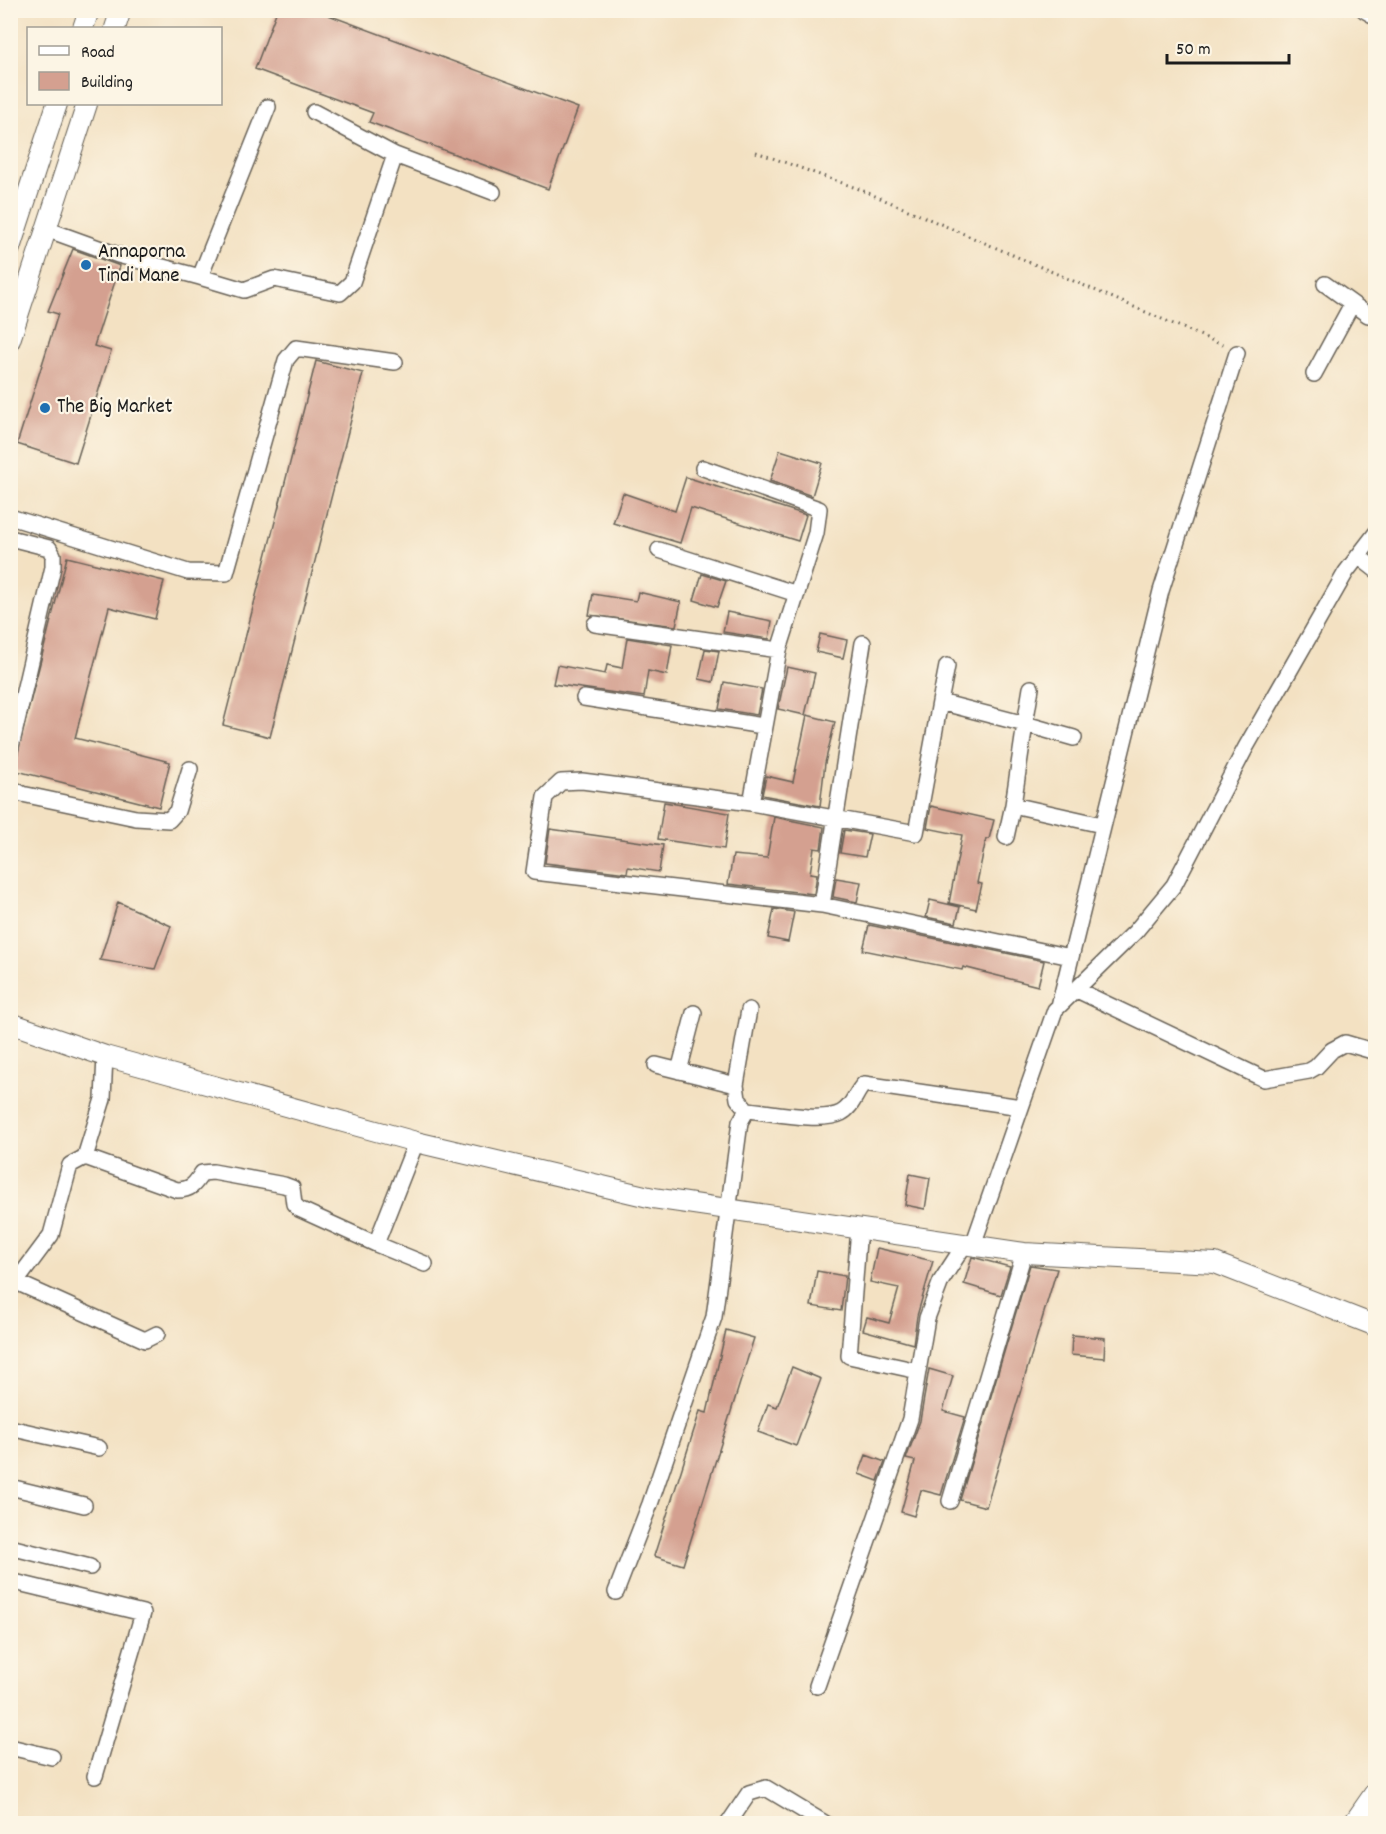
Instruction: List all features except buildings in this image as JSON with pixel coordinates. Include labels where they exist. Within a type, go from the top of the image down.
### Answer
[{"type":"main road","points":[[83,27],[89,10]]},
{"type":"main road","points":[[114,27],[121,10]]},
{"type":"main road","points":[[10,248],[17,203],[57,105]]},
{"type":"main road","points":[[10,340],[86,105]]},
{"type":"main road","points":[[10,1023],[105,1056],[416,1142],[653,1198],[1024,1253],[1215,1263],[1376,1326]]},
{"type":"main road","points":[[1353,1824],[1376,1791]]},
{"type":"street","points":[[1364,10],[1376,17]]},
{"type":"street","points":[[200,277],[268,107]]},
{"type":"street","points":[[314,112],[395,155],[493,192]]},
{"type":"street","points":[[46,229],[118,255],[244,290],[274,279],[340,293],[352,282],[395,155]]},
{"type":"street","points":[[1325,284],[1352,304],[1373,314]]},
{"type":"street","points":[[1314,374],[1352,304]]},
{"type":"street","points":[[10,517],[188,572],[226,573],[286,360],[296,348],[395,362]]},
{"type":"street","points":[[817,1686],[910,1419],[927,1318],[941,1281],[969,1245],[1052,1018],[1059,1006],[1161,591],[1237,353]]},
{"type":"street","points":[[703,468],[819,509],[816,533],[779,650],[763,726],[751,803]]},
{"type":"street","points":[[1059,1006],[1135,932],[1174,885],[1246,747],[1346,572],[1376,533]]},
{"type":"street","points":[[10,538],[49,548],[53,555],[53,567],[10,751]]},
{"type":"street","points":[[660,550],[797,594]]},
{"type":"street","points":[[1358,556],[1376,570]]},
{"type":"street","points":[[595,624],[779,650]]},
{"type":"street","points":[[822,905],[863,643]]},
{"type":"street","points":[[947,666],[916,833],[751,803],[582,781],[561,782],[545,797],[534,872],[822,905],[1071,957]]},
{"type":"street","points":[[1006,837],[1031,688]]},
{"type":"street","points":[[584,698],[763,726]]},
{"type":"street","points":[[940,702],[1074,738]]},
{"type":"street","points":[[10,787],[22,794],[136,819],[169,820],[177,811],[190,769]]},
{"type":"street","points":[[1013,805],[1102,825]]},
{"type":"street","points":[[1077,990],[1264,1079],[1309,1071],[1332,1050],[1345,1043],[1376,1052]]},
{"type":"street","points":[[749,1010],[736,1085],[738,1099],[747,1110],[825,1117],[841,1113],[851,1105],[855,1092],[864,1084],[1021,1107]]},
{"type":"street","points":[[679,1071],[694,1013]]},
{"type":"street","points":[[84,1158],[103,1099],[105,1056]]},
{"type":"street","points":[[656,1065],[736,1085]]},
{"type":"street","points":[[616,1592],[650,1504],[714,1317],[740,1122],[747,1110]]},
{"type":"street","points":[[376,1244],[416,1142]]},
{"type":"street","points":[[157,1334],[145,1340],[13,1281],[51,1235],[70,1165],[84,1158],[177,1190],[186,1190],[195,1185],[202,1173],[213,1172],[284,1185],[292,1188],[294,1204],[299,1209],[425,1264]]},
{"type":"street","points":[[859,1228],[849,1356],[918,1371]]},
{"type":"street","points":[[950,1501],[1024,1253]]},
{"type":"street","points":[[10,1428],[99,1448]]},
{"type":"street","points":[[10,1487],[84,1505]]},
{"type":"street","points":[[10,1547],[90,1567]]},
{"type":"street","points":[[10,1581],[143,1613],[95,1776]]},
{"type":"street","points":[[10,1747],[52,1757]]},
{"type":"street","points":[[728,1824],[749,1792],[766,1788],[826,1824]]},
{"type":"path","points":[[756,152],[859,189],[1136,307],[1237,353]]},
{"type":"place","name":"Annaporna Tindi Mane","points":[[86,265]]},
{"type":"place","name":"The Big Market","points":[[45,408]]}]
